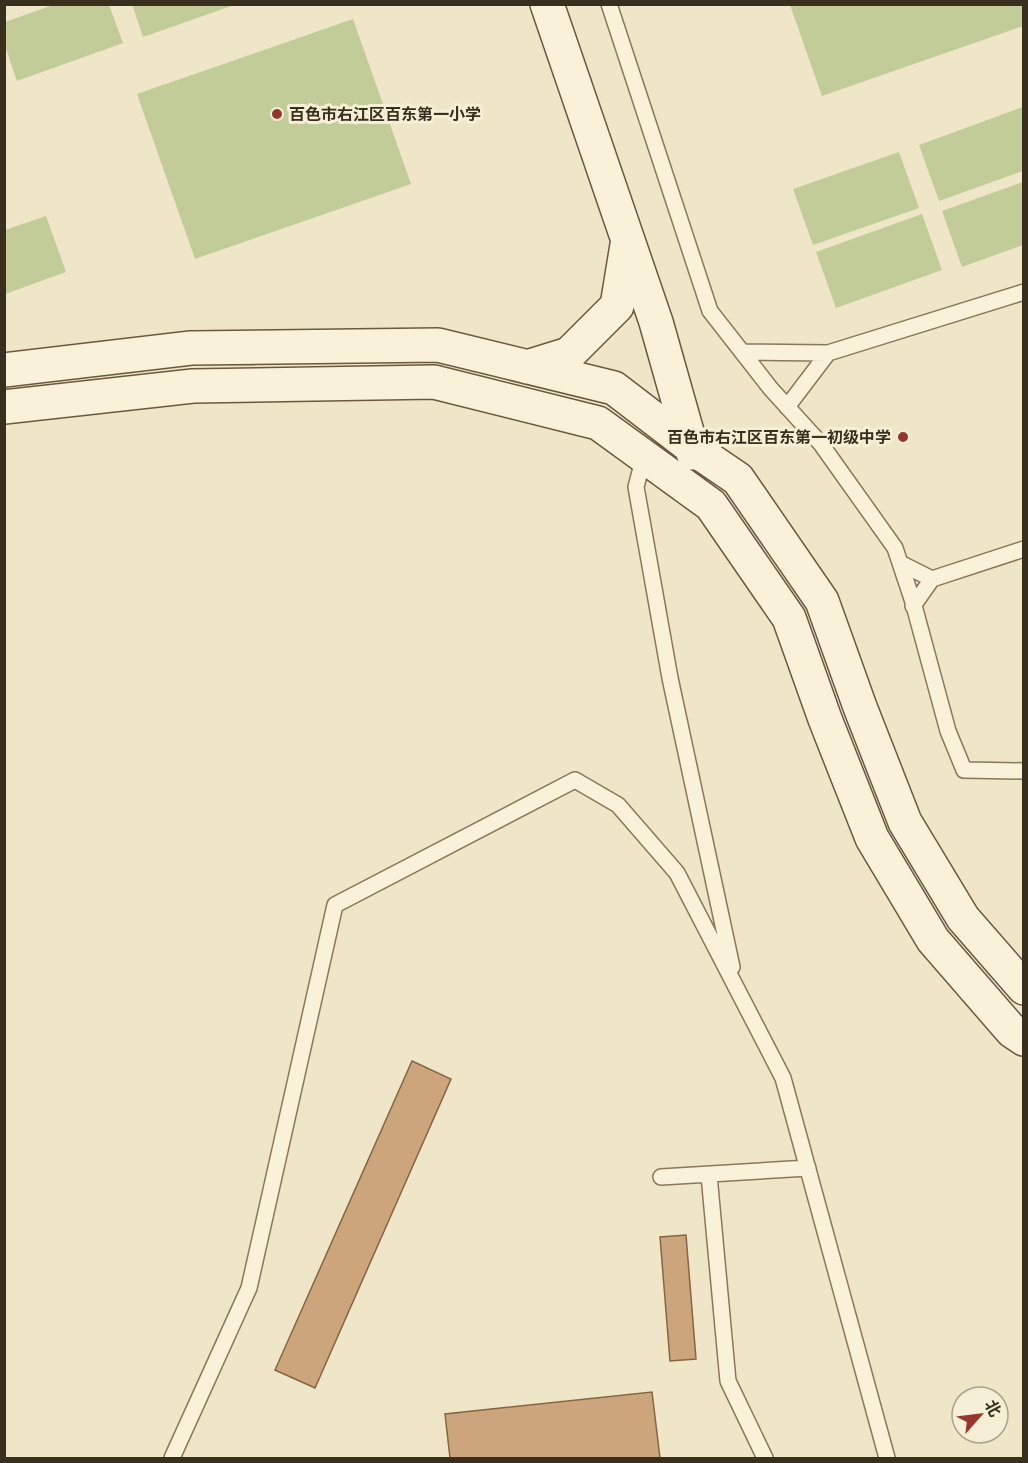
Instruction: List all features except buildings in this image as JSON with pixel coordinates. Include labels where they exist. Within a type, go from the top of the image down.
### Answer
[{"type":"main road","points":[[547,4],[656,322],[691,447],[711,505],[789,618],[825,719],[872,838],[933,940],[1012,1031],[1023,1039]]},
{"type":"main road","points":[[527,367],[569,354],[617,306],[628,241]]},
{"type":"main road","points":[[4,369],[191,348],[438,345],[614,388],[691,447],[738,479],[822,601],[905,822],[963,918],[1023,988]]},
{"type":"main road","points":[[4,407],[193,386],[434,382],[598,423],[711,505]]},
{"type":"lane","points":[[609,4],[710,311],[787,407],[821,444],[895,548],[948,731],[964,770],[1023,771]]},
{"type":"lane","points":[[742,352],[828,353],[1023,292]]},
{"type":"lane","points":[[787,407],[828,353]]},
{"type":"lane","points":[[644,456],[636,487],[670,678],[737,987]]},
{"type":"lane","points":[[913,606],[932,579],[1023,549]]},
{"type":"lane","points":[[900,563],[932,579]]},
{"type":"lane","points":[[172,1458],[249,1288],[335,905],[575,780],[618,805],[677,873],[783,1078],[887,1458]]},
{"type":"lane","points":[[661,1177],[808,1168]]},
{"type":"lane","points":[[709,1174],[728,1381],[765,1458]]},
{"type":"green space","points":[[132,4],[234,4],[234,5],[143,37]]},
{"type":"green space","points":[[53,5],[109,5],[123,43],[17,81],[5,46],[5,22]]},
{"type":"green space","points":[[790,5],[1023,5],[1023,26],[822,96]]},
{"type":"green space","points":[[353,19],[411,184],[195,259],[137,94]]},
{"type":"green space","points":[[1023,107],[1023,171],[939,201],[919,145]]},
{"type":"green space","points":[[899,152],[919,208],[813,245],[793,189]]},
{"type":"green space","points":[[1023,182],[1023,245],[962,267],[942,211]]},
{"type":"green space","points":[[922,214],[942,270],[836,308],[816,252]]},
{"type":"green space","points":[[46,216],[66,272],[5,294],[5,230]]},
{"type":"place","name":"百色市右江区百东第一小学","points":[[277,114]]},
{"type":"place","name":"百色市右江区百东第一初级中学","points":[[903,437]]}]
